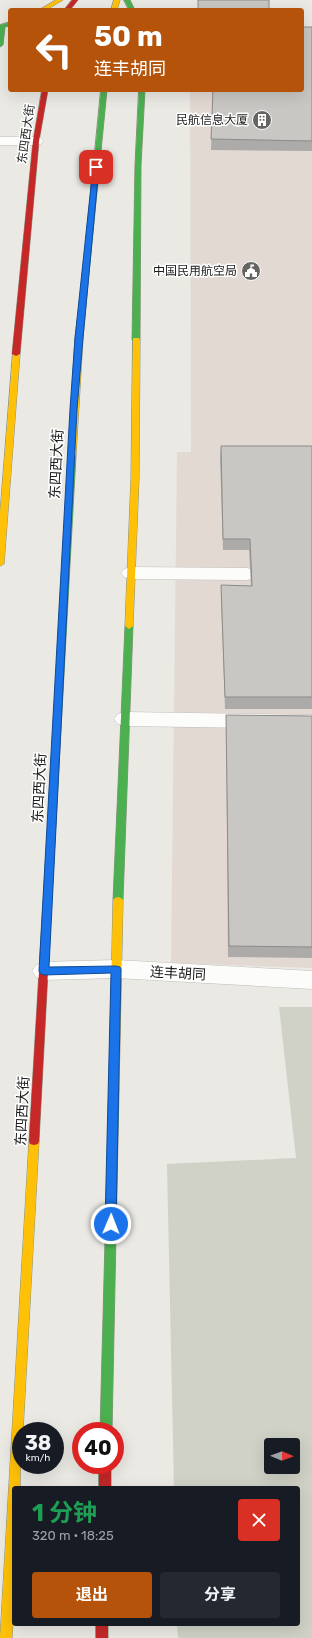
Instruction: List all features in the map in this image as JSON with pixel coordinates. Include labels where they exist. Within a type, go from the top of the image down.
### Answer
[{"type":"main road","points":[[46,8],[60,0]]},
{"type":"main road","points":[[69,8],[75,0]]},
{"type":"main road","points":[[0,45],[2,26],[8,24]]},
{"type":"main road","name":"东四西大街","points":[[0,564],[20,303],[36,141],[45,92]]},
{"type":"main road","name":"东四西大街","points":[[14,1486],[44,971],[74,409],[80,330],[104,92]]},
{"type":"main road","points":[[106,1422],[116,969],[124,719],[135,478],[138,165],[142,92]]},
{"type":"main road","points":[[105,1486],[106,1474]]},
{"type":"main road","points":[[6,1638],[12,1529]]},
{"type":"main road","points":[[102,1626],[102,1638]]},
{"type":"street","points":[[131,573],[247,574]]},
{"type":"street","points":[[124,719],[312,722]]},
{"type":"street","name":"连丰胡同","points":[[44,971],[116,969],[312,980]]},
{"type":"lane","points":[[0,141],[36,141]]},
{"type":"shaded area","points":[[312,30],[312,968],[171,963],[177,452],[191,452],[190,92],[304,92],[304,78]]},
{"type":"shaded area","points":[[279,1007],[312,1007],[312,1638],[178,1638],[177,1626],[300,1626],[300,1486],[174,1486],[167,1164],[296,1158]]},
{"type":"building","points":[[198,0],[269,0],[269,8],[198,8]]},
{"type":"building","name":"民航信息大厦","points":[[304,27],[312,27],[312,141],[211,139],[213,92],[304,92]]},
{"type":"building","points":[[221,446],[312,446],[312,697],[225,697],[221,585],[252,586],[250,539],[223,539]]},
{"type":"building","points":[[226,715],[312,716],[312,947],[229,946]]},
{"type":"traffic: fast","points":[[127,0],[131,8]]},
{"type":"traffic: fast","points":[[0,45],[2,26],[8,24]]},
{"type":"traffic: fast","points":[[86,273],[104,92]]},
{"type":"traffic: fast","points":[[136,340],[138,165],[142,92]]},
{"type":"traffic: fast","points":[[53,802],[72,455]]},
{"type":"traffic: fast","points":[[118,900],[129,626]]},
{"type":"traffic: fast","points":[[106,1422],[114,1089]]},
{"type":"traffic: slow","points":[[46,8],[60,0]]},
{"type":"traffic: slow","points":[[115,8],[117,0]]},
{"type":"traffic: slow","points":[[72,455],[79,338],[86,273]]},
{"type":"traffic: slow","points":[[129,626],[135,478],[136,340]]},
{"type":"traffic: slow","points":[[0,564],[16,354]]},
{"type":"traffic: slow","points":[[114,1089],[118,900]]},
{"type":"traffic: slow","points":[[14,1486],[34,1141]]},
{"type":"traffic: slow","points":[[6,1638],[12,1529]]},
{"type":"traffic: jam","points":[[69,8],[75,0]]},
{"type":"traffic: jam","points":[[16,354],[36,141],[45,92]]},
{"type":"traffic: jam","points":[[34,1141],[53,802]]},
{"type":"traffic: jam","points":[[105,1474],[105,1486]]},
{"type":"traffic: jam","points":[[102,1626],[102,1638]]},
{"type":"place","name":"民航信息大厦","points":[[262,120]]},
{"type":"place","name":"中国民用航空局","points":[[251,271]]},
{"type":"route","points":[[96,167],[79,338],[74,409],[64,573],[44,971],[116,969],[111,1224]]}]
